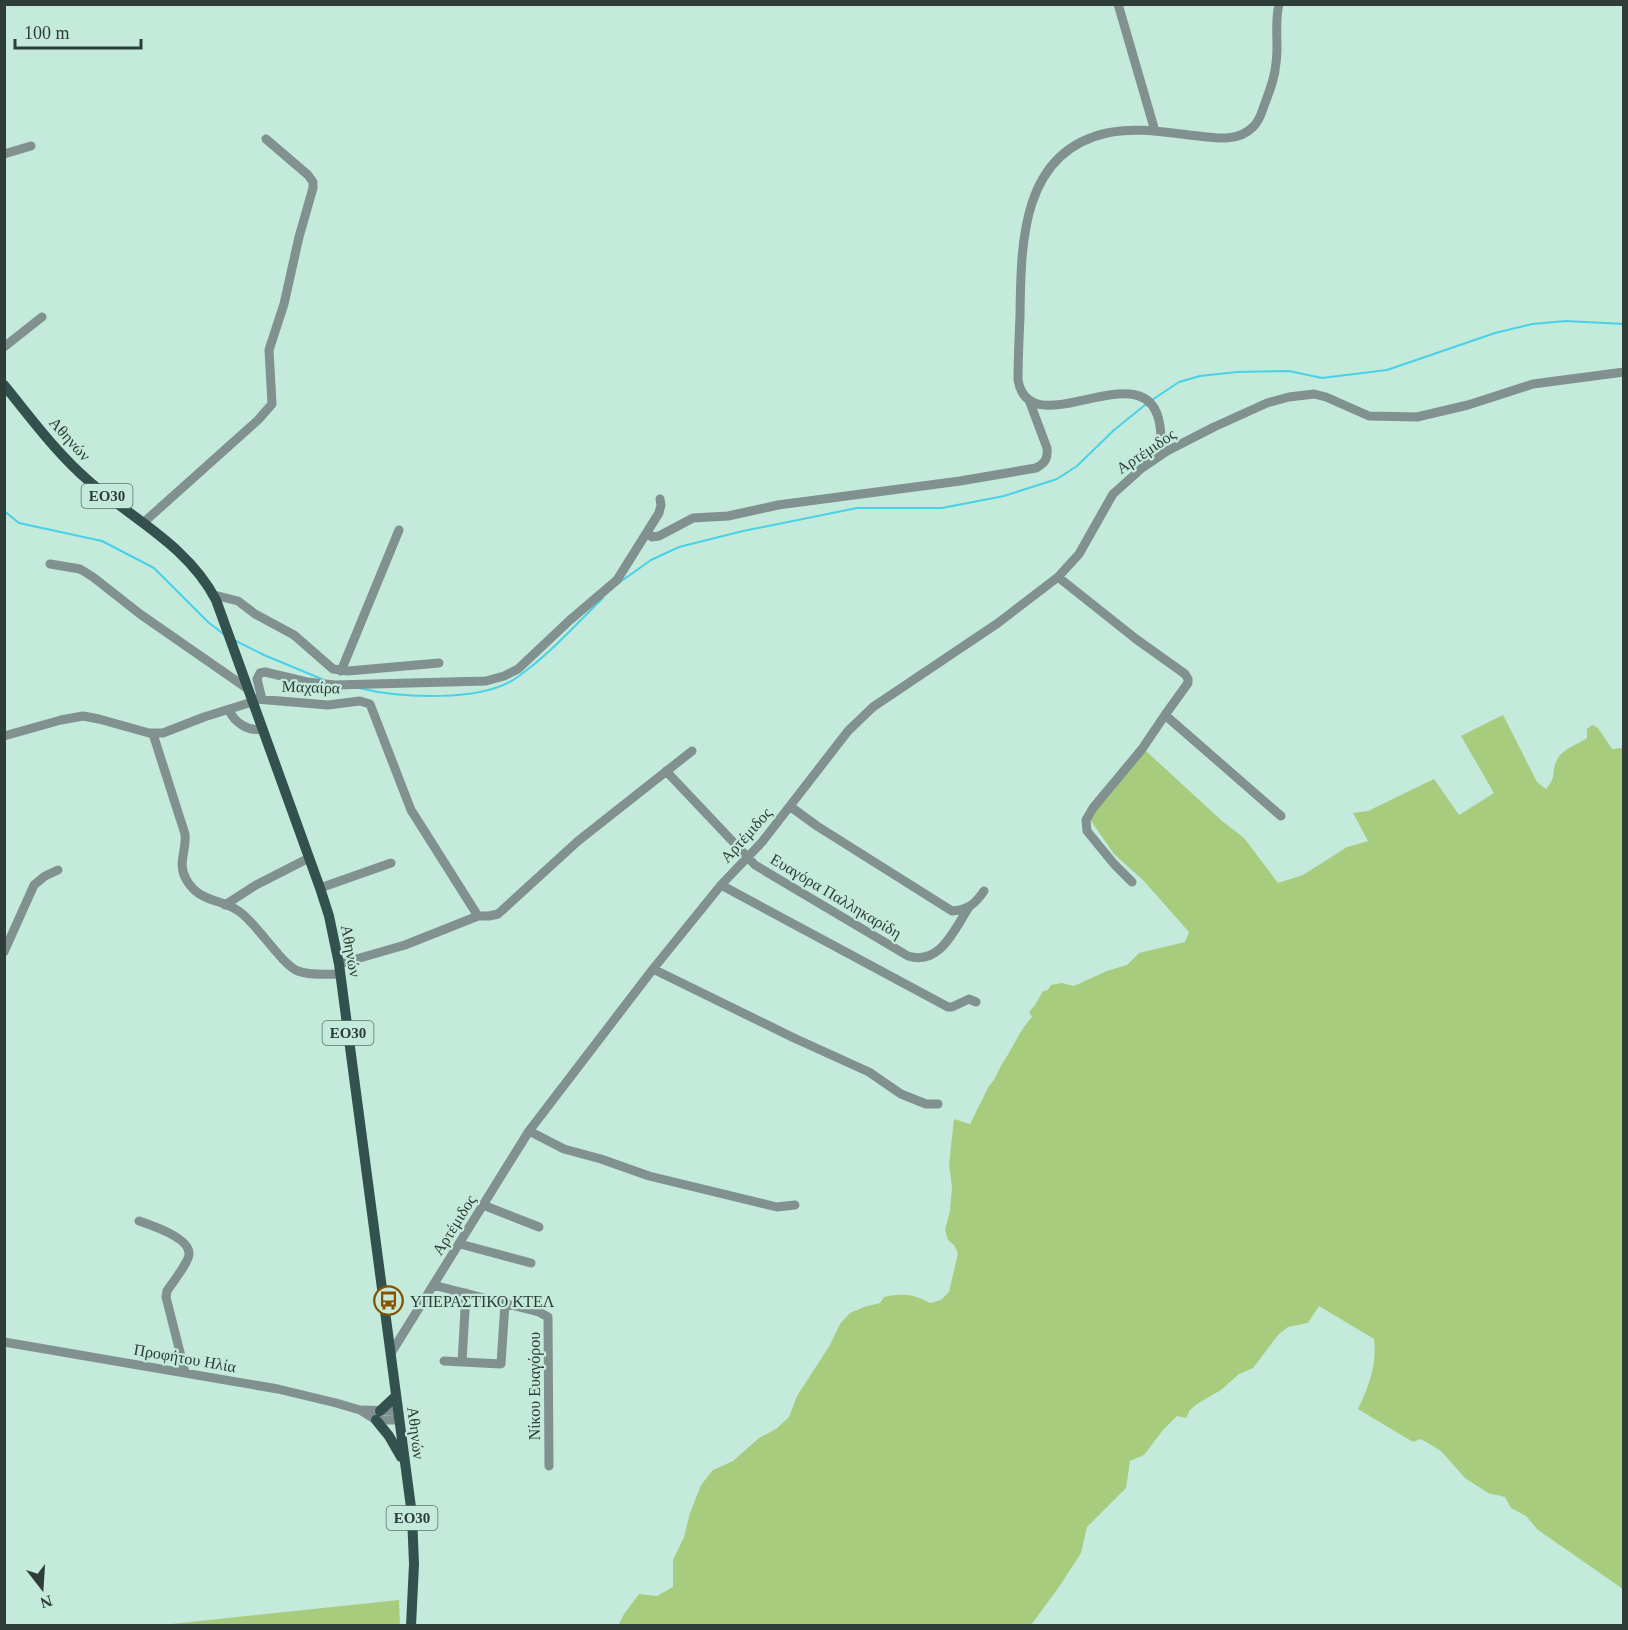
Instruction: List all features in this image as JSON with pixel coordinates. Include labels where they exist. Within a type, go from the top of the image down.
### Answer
[{"type":"main road","name":"Αθηνών","points":[[4,385],[80,474],[178,550],[205,580],[215,597],[253,698],[261,729],[320,888],[332,925],[339,969],[412,1515],[414,1543],[411,1626]]},
{"type":"main road","points":[[396,1396],[378,1416],[405,1464]]},
{"type":"street","points":[[1118,4],[1155,131]]},
{"type":"street","points":[[647,532],[652,537],[659,537],[693,518],[728,516],[778,505],[937,484],[1035,468],[1046,461],[1047,448],[1029,400],[1023,394],[1018,380],[1020,278],[1024,232],[1035,194],[1052,166],[1064,153],[1084,141],[1106,133],[1155,131],[1224,138],[1243,136],[1255,126],[1267,98],[1276,64],[1279,4]]},
{"type":"street","points":[[143,523],[250,427],[272,404],[268,362],[270,344],[284,304],[313,182],[266,139]]},
{"type":"street","points":[[4,154],[31,146]]},
{"type":"street","points":[[4,347],[42,317]]},
{"type":"street","name":"Αρτέμιδος","points":[[391,1353],[529,1131],[652,969],[721,885],[791,807],[848,731],[868,711],[896,690],[998,623],[1058,577],[1079,554],[1113,494],[1142,468],[1167,451],[1214,427],[1267,403],[1289,397],[1314,394],[1369,416],[1417,417],[1468,405],[1533,384],[1623,372]]},
{"type":"street","points":[[1029,400],[1042,404],[1060,405],[1098,396],[1135,394],[1151,402],[1159,418],[1160,444],[1127,474],[1120,486]]},
{"type":"street","points":[[253,698],[257,679],[260,673],[265,672],[307,682],[335,685],[464,683],[486,681],[504,676],[530,660],[617,580],[659,513],[660,499]]},
{"type":"street","points":[[341,670],[399,530]]},
{"type":"street","points":[[50,564],[80,569],[93,577],[253,698]]},
{"type":"street","points":[[1058,577],[1188,677],[1188,683],[1142,750],[1087,815],[1087,831],[1132,882]]},
{"type":"street","points":[[215,597],[238,601],[255,614],[294,635],[331,667],[341,670],[440,663]]},
{"type":"street","points":[[4,736],[83,716],[153,734],[168,732],[229,710],[253,698]]},
{"type":"street","name":"Μαχαίρα","points":[[253,698],[328,705],[360,701],[370,704],[411,810],[478,915]]},
{"type":"street","points":[[229,710],[233,718],[252,730],[261,729]]},
{"type":"street","points":[[1165,715],[1281,816]]},
{"type":"street","points":[[153,734],[185,834],[186,843],[181,859],[186,880],[207,899],[236,909],[295,969],[301,972],[339,969],[478,915],[498,914],[578,841],[692,751]]},
{"type":"street","name":"Ευαγόρα Παλληκαρίδη","points":[[666,771],[747,858],[767,873],[908,956],[918,959],[931,956],[941,947],[969,907]]},
{"type":"street","points":[[791,807],[817,826],[952,910],[969,907],[976,903],[984,891]]},
{"type":"street","points":[[225,905],[256,885],[309,858]]},
{"type":"street","points":[[320,888],[391,862]]},
{"type":"street","points":[[4,952],[34,885],[45,876],[58,870]]},
{"type":"street","points":[[721,885],[948,1006],[952,1007],[969,999],[976,1002]]},
{"type":"street","points":[[652,969],[869,1072],[901,1094],[926,1104],[938,1104]]},
{"type":"street","points":[[529,1131],[564,1149],[649,1176],[777,1207],[795,1205]]},
{"type":"street","points":[[483,1205],[539,1227]]},
{"type":"street","points":[[139,1221],[174,1237],[189,1251],[188,1259],[167,1291],[166,1297],[185,1372]]},
{"type":"street","points":[[460,1244],[531,1263]]},
{"type":"street","name":"Νίκου Ευαγόρου","points":[[434,1285],[543,1313],[548,1318],[549,1466]]},
{"type":"street","points":[[462,1362],[466,1293]]},
{"type":"street","points":[[444,1361],[501,1364],[505,1303]]},
{"type":"street","name":"Προφήτου Ηλία","points":[[4,1342],[278,1389],[378,1416]]},
{"type":"street","points":[[378,1416],[399,1415]]},
{"type":"green space","points":[[1503,715],[1537,782],[1546,789],[1553,778],[1558,758],[1587,738],[1587,729],[1592,725],[1598,728],[1612,749],[1623,748],[1623,1589],[1538,1530],[1526,1516],[1511,1508],[1505,1497],[1488,1493],[1465,1478],[1441,1451],[1421,1439],[1413,1442],[1358,1409],[1371,1375],[1375,1349],[1374,1339],[1319,1306],[1308,1323],[1288,1327],[1278,1335],[1253,1368],[1239,1374],[1221,1390],[1197,1404],[1186,1418],[1177,1416],[1144,1455],[1130,1461],[1126,1488],[1087,1527],[1081,1553],[1031,1625],[618,1626],[639,1594],[657,1596],[673,1587],[673,1560],[684,1537],[701,1485],[713,1470],[733,1461],[759,1438],[776,1429],[789,1417],[797,1396],[830,1345],[840,1324],[850,1313],[880,1303],[884,1297],[907,1295],[930,1303],[941,1300],[949,1292],[958,1253],[948,1240],[945,1230],[950,1211],[952,1187],[949,1165],[954,1119],[970,1124],[989,1086],[1032,1017],[1029,1012],[1043,991],[1048,990],[1051,985],[1062,983],[1074,986],[1127,965],[1139,953],[1185,942],[1189,932],[1143,880],[1114,854],[1089,818],[1145,750],[1222,821],[1244,838],[1278,883],[1303,875],[1347,847],[1368,841],[1353,813],[1368,811],[1434,779],[1459,815],[1494,793],[1461,736]]},
{"type":"green space","points":[[399,1600],[400,1625],[162,1625]]},
{"type":"waterway","points":[[1152,400],[1179,382],[1200,376],[1237,372],[1289,371],[1322,378],[1387,370],[1495,333],[1532,324],[1566,321],[1624,324]]},
{"type":"waterway","points":[[620,582],[651,560],[679,547],[743,531],[857,508],[942,508],[1004,496],[1057,479],[1077,466],[1114,430],[1145,405]]},
{"type":"waterway","points":[[4,511],[19,523],[102,541],[154,568],[208,622],[226,636]]},
{"type":"waterway","points":[[359,688],[396,694],[441,696],[485,691],[504,685],[541,658],[603,598]]},
{"type":"waterway","points":[[236,641],[324,680]]},
{"type":"place","name":"ΥΠΕΡΑΣΤΙΚΟ ΚΤΕΛ","points":[[389,1301]]}]
